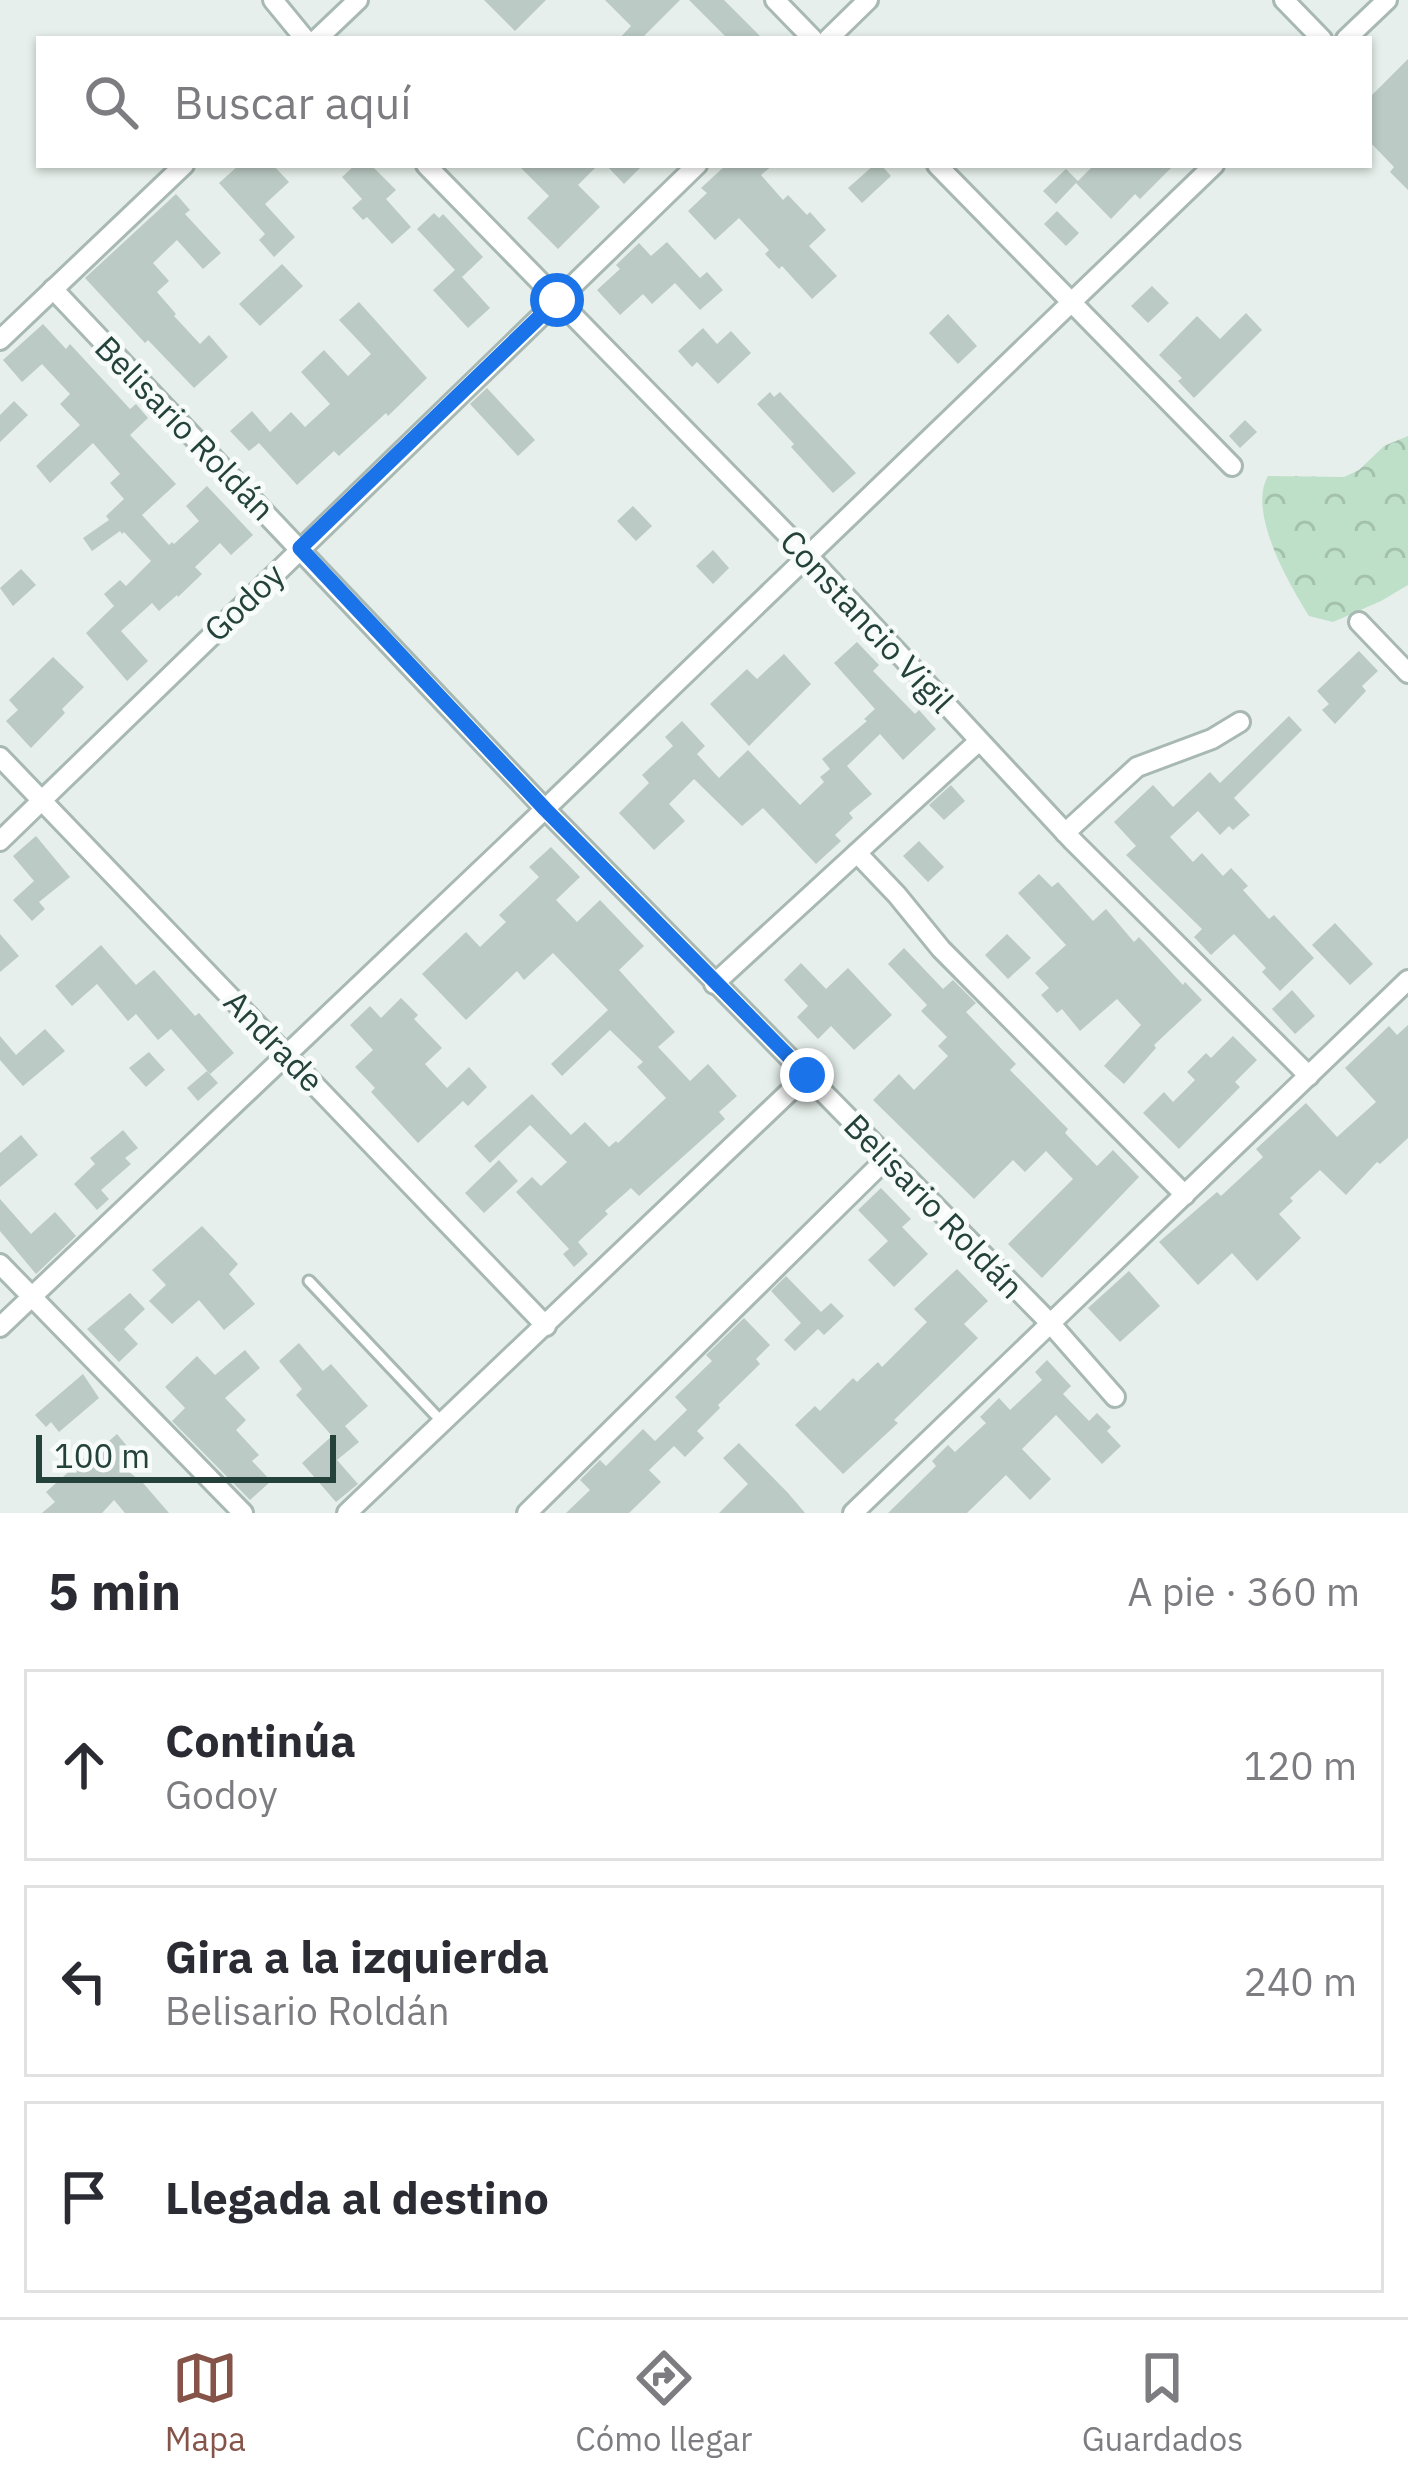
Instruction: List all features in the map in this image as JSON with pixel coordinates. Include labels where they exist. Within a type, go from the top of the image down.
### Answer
[{"type":"street","points":[[273,0],[303,36]]},
{"type":"street","points":[[320,36],[358,0]]},
{"type":"street","points":[[775,0],[810,36]]},
{"type":"street","points":[[831,36],[868,0]]},
{"type":"street","points":[[1284,0],[1319,36]]},
{"type":"street","points":[[1349,36],[1388,0]]},
{"type":"street","points":[[0,340],[181,168]]},
{"type":"street","name":"Constancio Vigil","points":[[429,168],[808,556],[1066,833],[1309,1076]]},
{"type":"street","name":"Godoy","points":[[0,841],[694,168]]},
{"type":"street","points":[[940,168],[1232,466]]},
{"type":"street","points":[[0,1327],[1211,168]]},
{"type":"street","name":"Belisario Roldán","points":[[53,289],[545,809],[1049,1323],[1115,1397]]},
{"type":"street","points":[[1359,622],[1408,673]]},
{"type":"street","points":[[1066,833],[1138,767],[1213,739],[1240,722]]},
{"type":"street","points":[[714,984],[979,741]]},
{"type":"street","name":"Andrade","points":[[0,757],[546,1326]]},
{"type":"street","points":[[857,853],[940,949],[1185,1195]]},
{"type":"street","points":[[853,1513],[1408,980]]},
{"type":"street","points":[[347,1513],[807,1075]]},
{"type":"street","points":[[527,1513],[886,1159]]},
{"type":"street","points":[[0,1264],[243,1513]]},
{"type":"lane","points":[[309,1281],[443,1423]]},
{"type":"green space","points":[[1408,436],[1408,585],[1333,622],[1309,616],[1266,528],[1263,491],[1268,476],[1344,477],[1359,470],[1384,446]]},
{"type":"building","points":[[484,0],[546,0],[515,31]]},
{"type":"building","points":[[605,0],[680,0],[644,36],[622,36],[631,26]]},
{"type":"building","points":[[689,0],[724,0],[760,36],[725,36]]},
{"type":"building","points":[[1408,59],[1408,190],[1372,144],[1372,95]]},
{"type":"building","points":[[236,168],[276,168],[289,182],[265,204],[295,237],[274,257],[259,240],[265,234],[219,183]]},
{"type":"building","points":[[352,168],[374,168],[396,190],[386,199],[411,227],[392,244],[352,208],[362,199],[342,177]]},
{"type":"building","points":[[521,168],[595,168],[578,185],[600,207],[558,249],[527,218],[549,196]]},
{"type":"building","points":[[609,168],[640,168],[624,184]]},
{"type":"building","points":[[723,168],[769,168],[761,175],[783,200],[788,195],[826,230],[809,246],[837,276],[812,299],[765,254],[769,250],[739,218],[715,240],[688,211],[707,193],[701,188]]},
{"type":"building","points":[[871,168],[884,168],[891,176],[862,203],[848,188]]},
{"type":"building","points":[[1091,168],[1171,168],[1111,219],[1076,183],[1056,204],[1043,191],[1066,169],[1078,181]]},
{"type":"building","points":[[176,194],[190,210],[185,214],[221,253],[203,269],[177,240],[153,263],[169,281],[157,292],[174,316],[200,344],[209,335],[228,357],[194,388],[85,278]]},
{"type":"building","points":[[1057,211],[1079,233],[1066,246],[1044,224]]},
{"type":"building","points":[[434,213],[439,218],[443,214],[483,257],[462,277],[490,308],[468,328],[433,290],[455,270],[417,229]]},
{"type":"building","points":[[667,242],[700,278],[707,272],[723,290],[700,310],[675,283],[652,304],[643,294],[620,315],[597,290],[639,243],[651,256]]},
{"type":"building","points":[[282,264],[303,286],[260,326],[239,304]]},
{"type":"building","points":[[1152,286],[1169,303],[1148,323],[1131,306]]},
{"type":"building","points":[[359,302],[427,378],[388,416],[386,413],[339,456],[334,451],[297,485],[259,443],[249,451],[230,431],[252,411],[270,432],[291,412],[305,427],[330,404],[301,372],[324,350],[348,376],[371,354],[339,320]]},
{"type":"building","points":[[1246,313],[1262,330],[1194,398],[1159,355],[1197,316],[1220,339]]},
{"type":"building","points":[[948,314],[977,346],[958,364],[929,333]]},
{"type":"building","points":[[43,324],[66,349],[70,344],[130,409],[136,404],[148,418],[130,435],[176,484],[142,515],[169,545],[199,521],[186,506],[207,486],[253,535],[231,555],[220,543],[195,567],[202,574],[178,597],[159,611],[152,603],[121,631],[148,661],[127,681],[86,633],[114,606],[104,594],[120,580],[126,586],[151,561],[124,532],[92,551],[83,538],[109,520],[106,516],[124,499],[110,483],[120,474],[93,443],[50,483],[36,466],[80,425],[60,404],[70,394],[42,364],[22,382],[3,360]]},
{"type":"building","points":[[703,328],[717,344],[731,331],[751,353],[718,384],[697,362],[692,367],[678,351]]},
{"type":"building","points":[[487,388],[535,440],[518,456],[470,404]]},
{"type":"building","points":[[770,392],[774,397],[780,392],[856,473],[833,493],[757,404]]},
{"type":"building","points":[[14,401],[28,415],[0,442],[0,415]]},
{"type":"building","points":[[1245,420],[1257,432],[1240,448],[1229,436]]},
{"type":"building","points":[[633,506],[652,526],[636,541],[617,521]]},
{"type":"building","points":[[713,550],[729,568],[713,584],[696,566]]},
{"type":"building","points":[[21,569],[36,585],[13,606],[0,588]]},
{"type":"building","points":[[857,642],[879,665],[873,671],[936,729],[903,760],[880,734],[847,766],[872,794],[849,813],[853,818],[835,835],[841,841],[816,864],[763,808],[742,826],[694,779],[669,804],[685,821],[654,850],[619,813],[649,783],[642,775],[673,746],[665,737],[682,721],[705,746],[697,754],[719,778],[748,750],[800,805],[824,782],[820,777],[830,769],[822,759],[875,709],[834,663]]},
{"type":"building","points":[[1359,651],[1378,671],[1335,724],[1322,710],[1329,704],[1317,691]]},
{"type":"building","points":[[784,654],[811,684],[749,746],[710,704],[747,669],[757,679]]},
{"type":"building","points":[[53,657],[84,687],[31,748],[6,721],[18,710],[9,700]]},
{"type":"building","points":[[1289,716],[1302,730],[1234,798],[1250,815],[1220,835],[1198,811],[1170,837],[1193,862],[1202,853],[1223,876],[1231,868],[1269,919],[1274,915],[1314,958],[1280,991],[1234,934],[1211,955],[1194,937],[1202,929],[1126,855],[1136,846],[1114,822],[1153,785],[1173,807],[1210,772],[1220,783]]},
{"type":"building","points":[[951,785],[965,801],[944,820],[929,805]]},
{"type":"building","points":[[36,836],[70,877],[39,902],[45,909],[32,921],[13,900],[34,881],[13,856]]},
{"type":"building","points":[[919,841],[944,867],[928,882],[903,856]]},
{"type":"building","points":[[551,847],[580,877],[556,900],[577,922],[600,900],[644,946],[619,970],[675,1032],[658,1047],[690,1081],[708,1064],[737,1096],[719,1112],[725,1119],[639,1196],[631,1188],[605,1211],[608,1214],[578,1242],[588,1254],[574,1267],[563,1254],[569,1249],[516,1192],[532,1177],[541,1186],[567,1162],[530,1125],[490,1163],[474,1146],[532,1094],[571,1135],[585,1122],[609,1147],[666,1098],[637,1067],[643,1062],[610,1030],[562,1076],[551,1064],[608,1010],[553,953],[524,980],[517,971],[466,1020],[422,974],[466,932],[480,947],[506,922],[499,915],[539,877],[529,867]]},
{"type":"building","points":[[1039,874],[1052,887],[1058,882],[1093,921],[1106,909],[1134,942],[1139,937],[1202,1000],[1154,1045],[1124,1084],[1104,1066],[1141,1025],[1117,999],[1080,1031],[1062,1009],[1057,1013],[1041,995],[1049,988],[1035,973],[1066,945],[1018,893]]},
{"type":"building","points":[[1335,923],[1373,964],[1350,985],[1312,945]]},
{"type":"building","points":[[0,934],[19,956],[0,972]]},
{"type":"building","points":[[1007,934],[1031,958],[1008,979],[985,955]]},
{"type":"building","points":[[101,945],[136,985],[154,970],[234,1053],[210,1074],[171,1029],[158,1040],[136,1014],[128,1021],[97,984],[72,1006],[55,986]]},
{"type":"building","points":[[904,948],[943,989],[953,980],[976,1003],[966,1012],[1016,1064],[1010,1070],[1097,1166],[1113,1150],[1139,1177],[1042,1278],[1008,1244],[1073,1179],[1046,1151],[1025,1172],[1013,1160],[974,1199],[873,1100],[899,1074],[914,1090],[948,1056],[938,1046],[947,1037],[921,1011],[927,1005],[888,964]]},
{"type":"building","points":[[801,963],[826,989],[848,968],[892,1015],[854,1050],[831,1026],[818,1039],[797,1017],[808,1006],[784,980]]},
{"type":"building","points":[[1292,990],[1315,1016],[1295,1034],[1272,1009]]},
{"type":"building","points":[[401,998],[442,1048],[425,1064],[447,1088],[469,1067],[487,1087],[468,1106],[463,1101],[418,1143],[371,1092],[375,1088],[355,1067],[373,1050],[350,1025],[370,1006],[381,1018]]},
{"type":"building","points":[[1408,1025],[1408,1138],[1346,1195],[1320,1170],[1290,1198],[1293,1201],[1279,1214],[1301,1238],[1257,1281],[1232,1253],[1198,1285],[1159,1242],[1217,1192],[1221,1196],[1263,1157],[1256,1149],[1306,1103],[1337,1137],[1376,1102],[1345,1068],[1389,1026],[1397,1035]]},
{"type":"building","points":[[45,1029],[65,1051],[23,1086],[0,1060],[0,1036],[16,1055]]},
{"type":"building","points":[[1233,1036],[1257,1060],[1235,1082],[1240,1087],[1179,1149],[1143,1113],[1164,1092],[1173,1102],[1195,1080],[1187,1072],[1206,1053],[1211,1058]]},
{"type":"building","points":[[149,1052],[165,1070],[146,1087],[129,1068]]},
{"type":"building","points":[[207,1071],[218,1083],[198,1101],[187,1088]]},
{"type":"building","points":[[123,1130],[138,1148],[125,1158],[131,1164],[101,1190],[109,1199],[97,1210],[74,1184],[95,1164],[90,1158]]},
{"type":"building","points":[[21,1135],[38,1155],[0,1187],[0,1153]]},
{"type":"building","points":[[499,1160],[518,1181],[484,1213],[465,1193]]},
{"type":"building","points":[[881,1188],[911,1219],[902,1227],[928,1254],[894,1287],[868,1260],[888,1241],[858,1210]]},
{"type":"building","points":[[0,1199],[31,1234],[55,1212],[76,1236],[36,1274],[0,1231]]},
{"type":"building","points":[[202,1226],[238,1264],[229,1274],[255,1304],[224,1330],[199,1300],[172,1324],[149,1301],[166,1285],[152,1270]]},
{"type":"building","points":[[957,1269],[988,1301],[964,1324],[978,1338],[843,1474],[795,1425],[815,1406],[820,1411],[853,1378],[857,1382],[878,1362],[882,1367],[927,1322],[914,1309]]},
{"type":"building","points":[[1129,1271],[1160,1306],[1120,1342],[1088,1308]]},
{"type":"building","points":[[786,1276],[821,1312],[831,1303],[844,1316],[824,1335],[818,1329],[795,1351],[784,1340],[801,1323],[771,1291]]},
{"type":"building","points":[[130,1293],[145,1309],[124,1329],[138,1344],[119,1362],[87,1329]]},
{"type":"building","points":[[744,1318],[770,1345],[756,1359],[760,1364],[697,1431],[704,1438],[685,1457],[674,1446],[649,1470],[661,1482],[629,1513],[566,1513],[590,1490],[580,1480],[600,1460],[606,1466],[643,1429],[655,1441],[687,1410],[675,1397],[712,1361],[706,1355]]},
{"type":"building","points":[[299,1343],[323,1371],[331,1364],[368,1406],[345,1426],[359,1442],[337,1460],[358,1484],[336,1502],[302,1463],[332,1436],[296,1395],[302,1389],[279,1361]]},
{"type":"building","points":[[245,1350],[260,1368],[225,1398],[246,1420],[236,1430],[259,1455],[252,1461],[271,1481],[250,1500],[172,1421],[185,1408],[165,1387],[197,1356],[215,1375]]},
{"type":"building","points":[[1047,1360],[1071,1386],[1063,1394],[1089,1421],[1097,1413],[1121,1446],[1102,1464],[1056,1415],[1022,1449],[1051,1479],[1030,1500],[1006,1475],[967,1513],[888,1513],[936,1466],[932,1461],[948,1445],[955,1452],[986,1423],[980,1417],[999,1398],[1010,1410],[1042,1380],[1035,1372]]},
{"type":"building","points":[[83,1374],[99,1398],[59,1432],[51,1422],[46,1427],[35,1415]]},
{"type":"building","points":[[117,1434],[132,1452],[119,1464],[169,1513],[125,1513],[114,1500],[102,1513],[42,1513],[55,1502],[46,1492]]},
{"type":"building","points":[[739,1443],[805,1513],[719,1513],[748,1484],[723,1458]]},
{"type":"route","points":[[557,300],[300,548],[545,809],[807,1075]]}]
